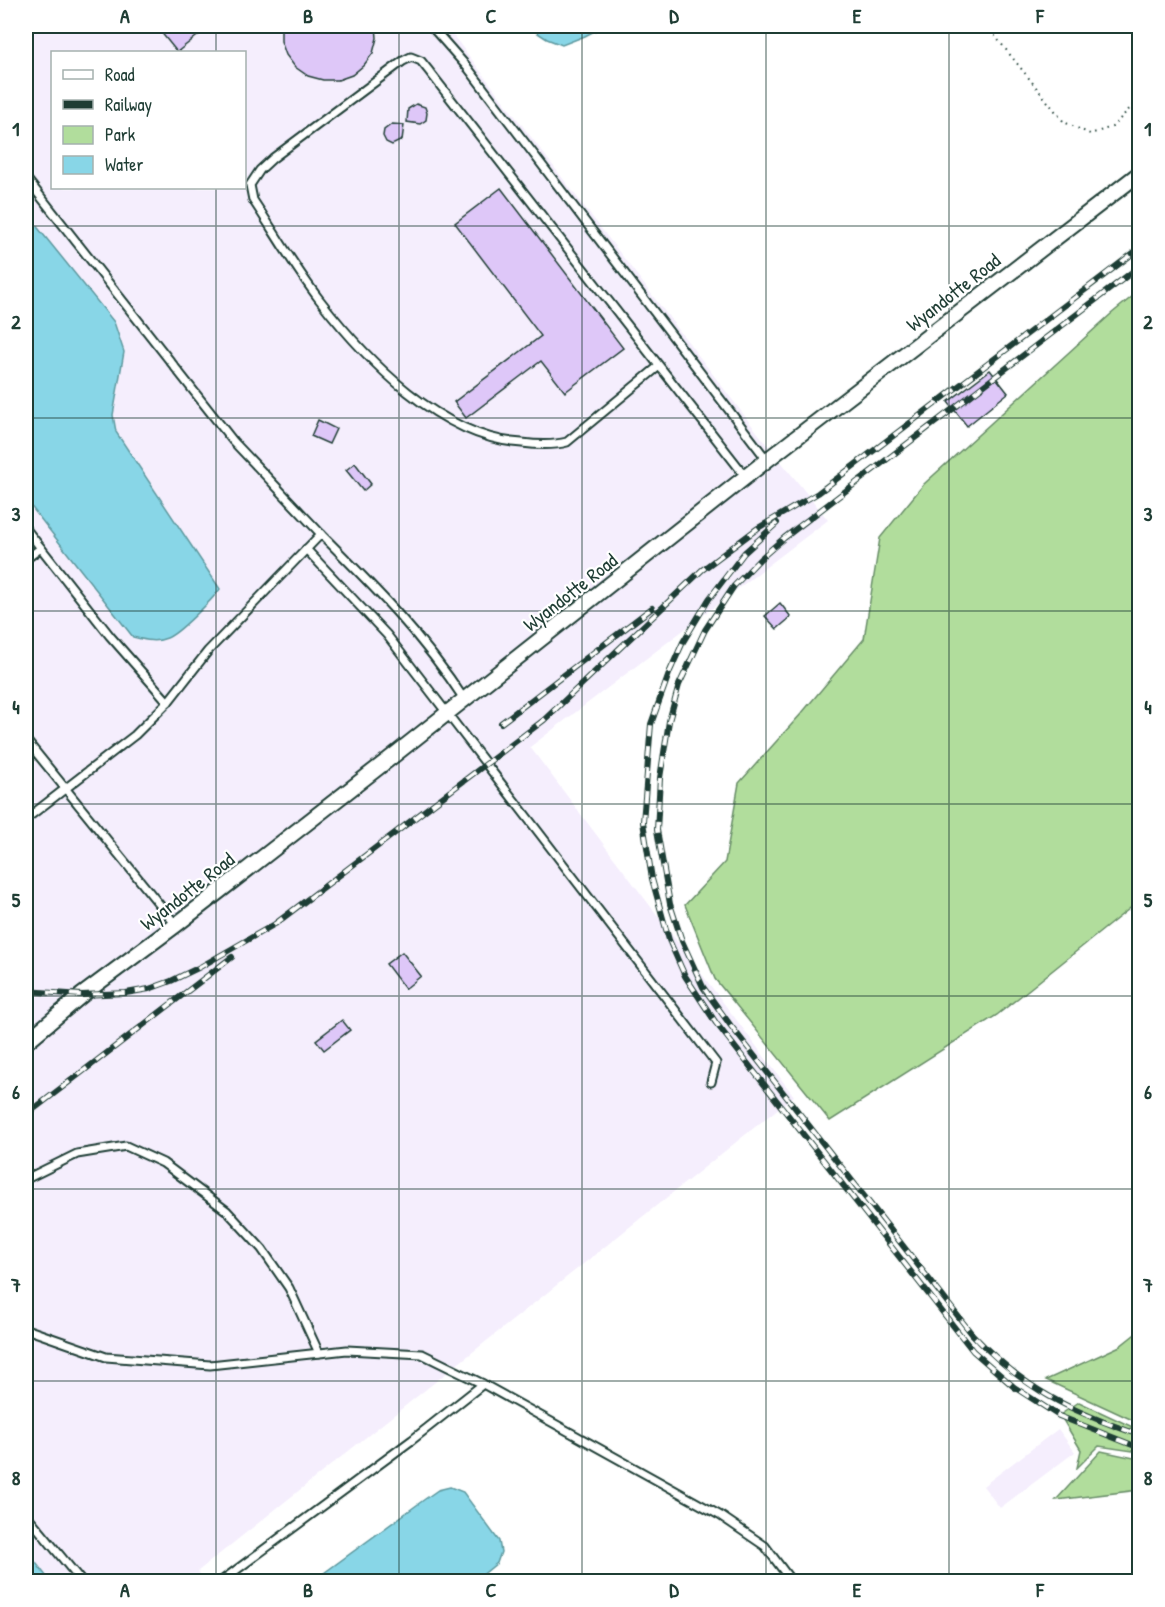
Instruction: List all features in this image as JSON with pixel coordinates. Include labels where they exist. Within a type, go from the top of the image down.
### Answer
[{"type":"street","name":"Wyandotte Road","points":[[28,1036],[176,926],[767,460],[1140,173]]},
{"type":"lane","points":[[431,26],[476,77],[767,460]]},
{"type":"lane","points":[[659,366],[567,442],[553,446],[502,442],[464,429],[440,416],[363,351],[318,298],[253,200],[250,185],[260,170],[273,158],[403,61],[411,57],[421,61],[746,477]]},
{"type":"lane","points":[[26,178],[233,441],[321,534],[384,596],[441,664],[465,700]]},
{"type":"lane","points":[[26,528],[110,636],[168,702]]},
{"type":"lane","points":[[26,819],[135,735],[168,702],[208,651],[321,534]]},
{"type":"lane","points":[[26,559],[41,548]]},
{"type":"lane","points":[[306,549],[387,635],[716,1063],[711,1082]]},
{"type":"lane","points":[[26,740],[176,926]]},
{"type":"lane","points":[[26,1179],[77,1154],[126,1146],[163,1163],[227,1211],[262,1249],[289,1288],[319,1353]]},
{"type":"lane","points":[[26,1329],[106,1357],[210,1365],[347,1350],[422,1354],[483,1384],[721,1516],[765,1546],[792,1581]]},
{"type":"lane","points":[[220,1581],[402,1447],[483,1384]]},
{"type":"lane","points":[[26,1514],[82,1581]]},
{"type":"path","points":[[987,26],[1064,122],[1090,134],[1112,126],[1140,98]]},
{"type":"shaded area","points":[[26,26],[446,26],[754,428],[828,520],[530,747],[794,1096],[198,1571],[205,1581],[26,1582]]},
{"type":"shaded area","points":[[1058,1429],[1075,1452],[1000,1508],[983,1486]]},
{"type":"green space","points":[[1139,291],[1139,901],[997,1015],[830,1121],[715,979],[685,905],[725,862],[739,783],[864,639],[880,538],[924,484]]},
{"type":"green space","points":[[1139,1331],[1139,1423],[1046,1380],[1120,1346]]},
{"type":"green space","points":[[1079,1402],[1139,1430],[1139,1452],[1099,1446],[1077,1468],[1081,1450],[1060,1415]]},
{"type":"green space","points":[[1101,1451],[1139,1459],[1139,1490],[1056,1500]]},
{"type":"water","points":[[527,26],[604,26],[562,45],[547,39]]},
{"type":"water","points":[[26,222],[34,223],[114,322],[124,352],[113,415],[116,432],[220,589],[186,624],[163,640],[133,637],[26,500]]},
{"type":"water","points":[[450,1487],[463,1492],[499,1541],[501,1552],[497,1563],[475,1581],[313,1581],[438,1490]]},
{"type":"water","points":[[26,1550],[50,1581],[26,1581]]},
{"type":"building","points":[[156,26],[210,26],[178,51]]},
{"type":"building","points":[[281,26],[376,26],[377,38],[373,53],[352,75],[338,80],[323,80],[308,76],[295,67],[286,55],[281,41]]},
{"type":"building","points":[[416,104],[425,107],[427,113],[426,120],[420,124],[407,122],[408,109]]},
{"type":"building","points":[[392,124],[404,125],[402,140],[392,145],[386,142],[383,136],[384,130]]},
{"type":"building","points":[[501,188],[623,348],[565,392],[541,361],[466,418],[454,402],[541,336],[455,223]]},
{"type":"building","points":[[990,370],[1008,393],[967,426],[948,402]]},
{"type":"building","points":[[318,420],[336,429],[329,444],[311,436]]},
{"type":"building","points":[[355,463],[371,484],[363,491],[346,470]]},
{"type":"building","points":[[780,603],[791,617],[777,629],[765,616]]},
{"type":"building","points":[[402,952],[421,976],[405,989],[386,964]]},
{"type":"building","points":[[342,1020],[350,1030],[324,1050],[316,1040]]},
{"type":"railway","points":[[26,991],[82,995],[126,993],[149,989],[200,967],[275,924],[544,720],[702,570],[758,528],[818,493],[1140,248]]},
{"type":"railway","points":[[1140,266],[784,538],[734,586],[705,630],[679,685],[669,721],[660,778],[657,830],[670,904],[682,941],[703,987],[972,1334],[1010,1370],[1029,1384],[1069,1407],[1140,1435]]},
{"type":"railway","points":[[777,523],[744,553],[709,599],[683,642],[651,724],[643,822],[652,879],[669,940],[685,976],[716,1023],[973,1351],[1014,1387],[1059,1416],[1140,1448]]},
{"type":"railway","points":[[501,723],[652,608]]},
{"type":"railway","points":[[26,1115],[232,957]]}]
